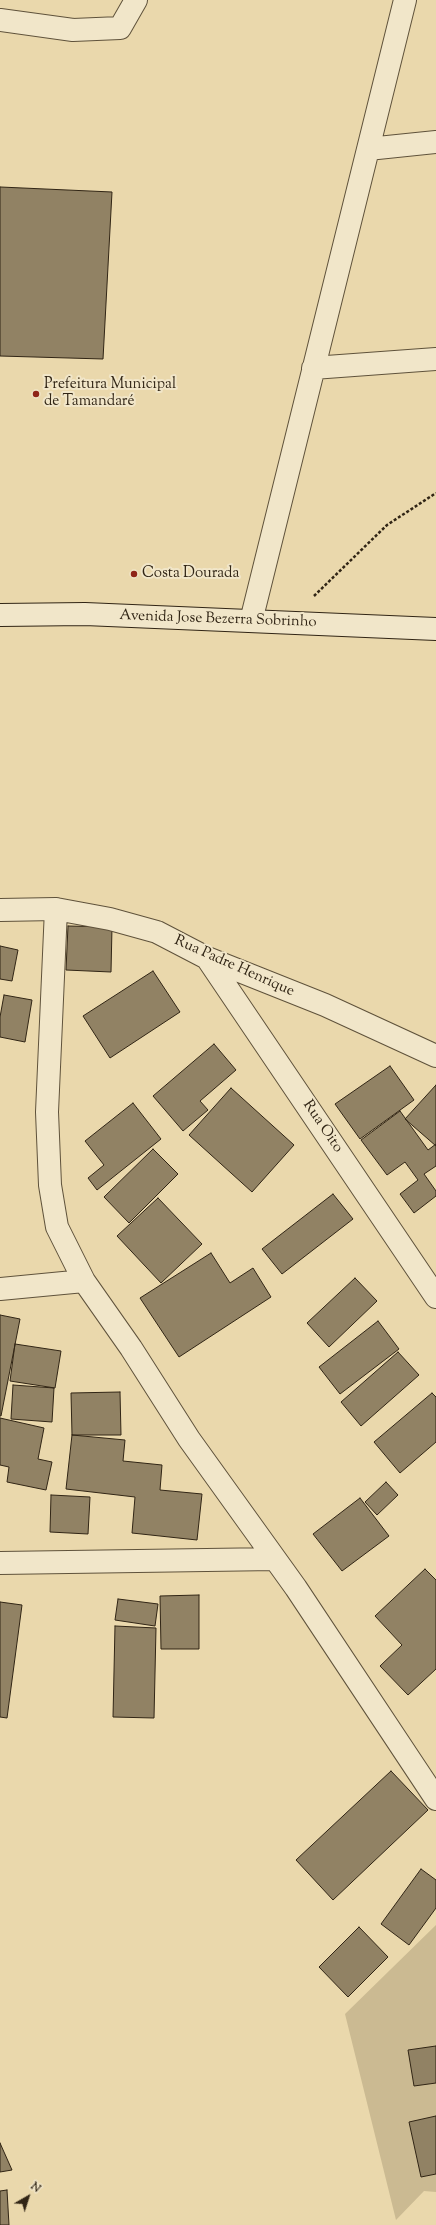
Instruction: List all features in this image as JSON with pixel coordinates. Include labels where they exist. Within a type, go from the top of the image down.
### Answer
[{"type":"street","points":[[0,20],[73,30],[120,28],[136,0]]},
{"type":"street","points":[[251,621],[404,0]]},
{"type":"street","points":[[368,149],[436,142]]},
{"type":"street","points":[[313,368],[436,358]]},
{"type":"street","name":"Avenida Jose Bezerra Sobrinho","points":[[0,615],[85,614],[436,629]]},
{"type":"street","points":[[56,909],[47,1112],[50,1185],[57,1227],[84,1281],[131,1348],[189,1439],[275,1559],[436,1799]]},
{"type":"street","name":"Rua Padre Henrique","points":[[0,910],[56,909],[110,919],[157,932],[207,958],[324,1005],[436,1056]]},
{"type":"street","name":"Rua Oito","points":[[207,958],[436,1297]]},
{"type":"street","points":[[0,1289],[84,1281]]},
{"type":"street","points":[[0,1563],[275,1559]]},
{"type":"path","points":[[286,623],[387,525],[436,493]]},
{"type":"shaded area","points":[[436,1925],[436,2192],[424,2191],[396,2220],[345,2014]]},
{"type":"building","points":[[0,187],[112,192],[103,359],[0,356]]},
{"type":"building","points":[[68,926],[112,927],[111,972],[66,970]]},
{"type":"building","points":[[0,946],[18,950],[12,981],[0,979]]},
{"type":"building","points":[[153,971],[180,1012],[110,1058],[83,1016]]},
{"type":"building","points":[[4,995],[32,1000],[25,1042],[0,1037],[0,1017]]},
{"type":"building","points":[[214,1044],[236,1070],[200,1101],[208,1110],[183,1131],[153,1096]]},
{"type":"building","points":[[390,1066],[414,1100],[360,1139],[335,1104]]},
{"type":"building","points":[[436,1085],[436,1146],[405,1119]]},
{"type":"building","points":[[231,1088],[294,1145],[252,1192],[189,1135]]},
{"type":"building","points":[[133,1103],[161,1139],[97,1190],[88,1178],[104,1165],[85,1141]]},
{"type":"building","points":[[400,1111],[428,1150],[436,1144],[436,1166],[424,1174],[436,1191],[436,1196],[414,1213],[400,1194],[418,1180],[405,1162],[387,1175],[361,1140]]},
{"type":"building","points":[[153,1149],[178,1174],[129,1223],[104,1197]]},
{"type":"building","points":[[333,1194],[353,1219],[282,1274],[262,1249]]},
{"type":"building","points":[[158,1198],[202,1244],[161,1283],[117,1236]]},
{"type":"building","points":[[211,1253],[230,1283],[253,1268],[271,1297],[179,1357],[140,1298]]},
{"type":"building","points":[[355,1278],[377,1301],[329,1347],[307,1323]]},
{"type":"building","points":[[0,1315],[20,1319],[1,1416],[0,1416]]},
{"type":"building","points":[[378,1321],[399,1349],[340,1394],[319,1367]]},
{"type":"building","points":[[15,1344],[61,1351],[55,1388],[10,1381]]},
{"type":"building","points":[[398,1352],[419,1375],[361,1426],[341,1402]]},
{"type":"building","points":[[13,1385],[54,1388],[52,1422],[11,1419]]},
{"type":"building","points":[[120,1392],[121,1435],[72,1435],[71,1393]]},
{"type":"building","points":[[432,1393],[436,1397],[436,1442],[400,1473],[374,1442]]},
{"type":"building","points":[[0,1418],[44,1428],[38,1459],[52,1462],[46,1490],[7,1482],[9,1467],[0,1465]]},
{"type":"building","points":[[72,1435],[125,1440],[123,1461],[162,1465],[160,1490],[202,1494],[197,1540],[132,1533],[135,1497],[66,1489]]},
{"type":"building","points":[[386,1482],[398,1495],[377,1515],[365,1502]]},
{"type":"building","points":[[51,1495],[90,1497],[88,1534],[50,1532]]},
{"type":"building","points":[[360,1498],[389,1536],[342,1571],[313,1534]]},
{"type":"building","points":[[425,1569],[436,1580],[436,1669],[408,1695],[380,1666],[402,1645],[375,1616]]},
{"type":"building","points":[[199,1595],[199,1649],[161,1649],[160,1596]]},
{"type":"building","points":[[118,1599],[158,1604],[155,1626],[115,1620]]},
{"type":"building","points":[[0,1602],[22,1605],[7,1718],[0,1717]]},
{"type":"building","points":[[115,1626],[156,1628],[154,1718],[113,1717]]},
{"type":"building","points":[[391,1771],[428,1810],[333,1900],[296,1860]]},
{"type":"building","points":[[421,1869],[436,1880],[436,1908],[409,1945],[381,1924]]},
{"type":"building","points":[[359,1927],[388,1957],[348,1997],[319,1967]]},
{"type":"building","points":[[436,2046],[436,2083],[414,2086],[408,2050]]},
{"type":"building","points":[[436,2116],[436,2174],[421,2177],[409,2122]]},
{"type":"building","points":[[0,2143],[12,2170],[0,2172]]},
{"type":"building","points":[[7,2190],[9,2225],[0,2225],[0,2191]]},
{"type":"place","name":"Prefeitura Municipal de Tamandaré","points":[[36,394]]},
{"type":"place","name":"Costa Dourada","points":[[134,574]]}]
